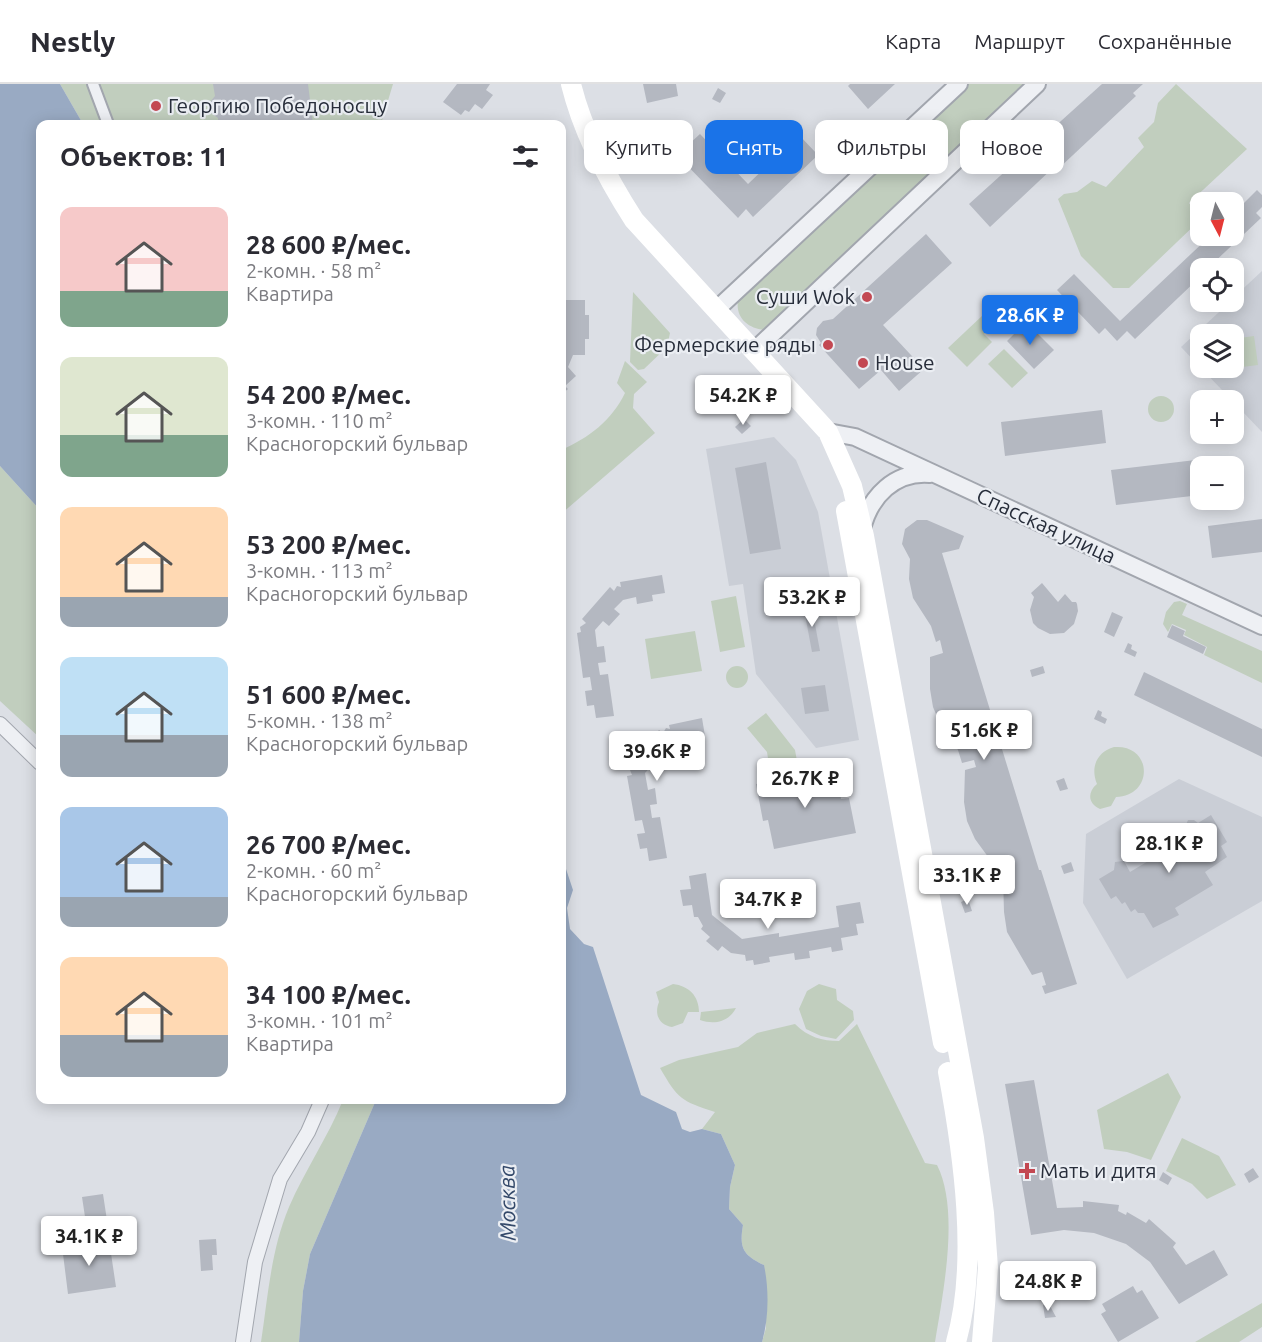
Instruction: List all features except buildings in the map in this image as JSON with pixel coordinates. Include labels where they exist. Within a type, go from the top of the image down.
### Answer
[{"type":"main road","points":[[571,84],[585,129],[612,187],[634,220],[755,350],[833,441],[852,486],[862,529],[959,1057],[984,1213],[988,1268],[982,1342]]},
{"type":"main road","points":[[833,441],[944,1048],[960,1149],[967,1254],[964,1298],[956,1342]]},
{"type":"street","points":[[93,84],[106,120]]},
{"type":"street","points":[[717,309],[959,84]]},
{"type":"street","points":[[755,350],[1037,84]]},
{"type":"street","name":"Спасская улица","points":[[833,441],[855,437],[1262,626]]},
{"type":"street","points":[[862,529],[870,506],[894,481],[908,475],[934,474]]},
{"type":"street","points":[[0,724],[36,759]]},
{"type":"street","points":[[243,1342],[255,1262],[280,1179],[308,1132],[320,1104]]},
{"type":"shaded area","points":[[1262,271],[1262,432],[1244,413],[1244,390],[1222,390],[1211,378],[1244,378],[1244,324],[1206,324],[1219,312],[1244,312],[1244,288]]},
{"type":"shaded area","points":[[1190,339],[1190,356],[1181,347]]},
{"type":"shaded area","points":[[774,437],[796,460],[818,512],[859,740],[816,748],[756,674],[743,584],[729,586],[706,449]]},
{"type":"shaded area","points":[[1179,779],[1262,817],[1262,901],[1127,979],[1083,903],[1086,834]]},
{"type":"green space","points":[[60,84],[393,84],[382,120],[81,120]]},
{"type":"green space","points":[[968,84],[1028,84],[990,120],[960,120],[960,148],[948,160],[948,120],[930,120]]},
{"type":"green space","points":[[1176,84],[1247,149],[1201,192],[1190,192],[1190,230],[1129,288],[1113,288],[1081,256],[1058,199],[1064,194],[1077,192],[1092,181],[1106,187],[1144,147],[1138,138],[1154,122],[1158,103]]},
{"type":"green space","points":[[872,174],[933,174],[768,330],[750,326],[741,318],[738,300]]},
{"type":"green space","points":[[633,292],[670,333],[667,347],[644,369],[638,370],[630,362]]},
{"type":"green space","points":[[983,315],[993,325],[984,334],[992,342],[967,367],[948,348]]},
{"type":"green space","points":[[1254,336],[1258,365],[1244,367],[1244,337]]},
{"type":"green space","points":[[1004,349],[1028,373],[1012,388],[988,364]]},
{"type":"green space","points":[[625,361],[647,382],[634,394],[633,408],[655,433],[566,510],[566,448],[590,434],[613,412],[625,393],[617,383]]},
{"type":"green space","points":[[1161,396],[1170,400],[1174,409],[1170,418],[1161,422],[1152,418],[1148,409],[1152,400]]},
{"type":"green space","points":[[0,466],[36,506],[36,734],[0,701]]},
{"type":"green space","points":[[736,596],[745,647],[720,652],[711,601]]},
{"type":"green space","points":[[1180,601],[1187,604],[1182,615],[1262,651],[1262,683],[1204,655],[1207,647],[1184,635],[1186,630],[1172,624],[1168,632],[1163,624],[1166,612],[1174,602]]},
{"type":"green space","points":[[695,631],[702,671],[651,679],[645,639]]},
{"type":"green space","points":[[733,666],[741,666],[748,673],[748,681],[741,688],[733,688],[726,681],[726,673]]},
{"type":"green space","points":[[766,713],[795,750],[797,761],[769,765],[767,752],[747,728]]},
{"type":"green space","points":[[1114,747],[1127,748],[1136,753],[1142,761],[1144,770],[1142,780],[1137,788],[1128,794],[1116,797],[1111,806],[1100,809],[1093,804],[1090,798],[1097,784],[1095,766],[1103,752]]},
{"type":"green space","points":[[673,984],[684,987],[692,993],[699,1006],[699,1012],[688,1012],[683,1023],[672,1027],[664,1024],[657,1015],[659,1002],[656,992]]},
{"type":"green space","points":[[819,984],[836,989],[837,1000],[853,1011],[854,1020],[836,1039],[821,1036],[806,1029],[799,1009],[807,991]]},
{"type":"green space","points":[[736,1008],[733,1013],[721,1021],[700,1020],[701,1012]]},
{"type":"green space","points":[[795,1024],[816,1037],[839,1041],[857,1024],[925,1163],[937,1165],[948,1205],[949,1228],[948,1252],[935,1342],[762,1342],[766,1328],[764,1265],[751,1258],[744,1250],[743,1225],[729,1209],[730,1187],[735,1165],[721,1134],[702,1129],[715,1112],[682,1098],[676,1093],[660,1068],[679,1060],[738,1047],[757,1033]]},
{"type":"green space","points":[[1168,1073],[1181,1097],[1151,1160],[1127,1152],[1104,1149],[1097,1110]]},
{"type":"green space","points":[[341,1104],[374,1104],[310,1254],[303,1291],[299,1342],[261,1342],[271,1273],[283,1223],[295,1193]]},
{"type":"green space","points":[[1182,1138],[1219,1156],[1236,1185],[1207,1199],[1192,1184],[1166,1171]]},
{"type":"green space","points":[[1262,1303],[1262,1327],[1239,1342],[1195,1342]]},
{"type":"water","points":[[0,84],[60,84],[81,120],[36,120],[36,506],[0,466]]},
{"type":"water","name":"Москва","points":[[566,869],[573,890],[567,908],[570,929],[584,944],[593,947],[641,1095],[676,1112],[682,1129],[690,1132],[702,1129],[721,1134],[735,1165],[730,1187],[729,1209],[743,1225],[744,1250],[751,1258],[764,1265],[766,1274],[767,1313],[762,1342],[299,1342],[303,1291],[310,1254],[374,1104],[566,1104]]},
{"type":"place","name":"Георгию Победоносцу","points":[[156,106]]},
{"type":"place","name":"Суши Wok","points":[[867,297]]},
{"type":"place","name":"Фермерские ряды","points":[[828,345]]},
{"type":"place","name":"House","points":[[863,363]]},
{"type":"place","name":"Мать и дитя","points":[[1027,1171]]}]
